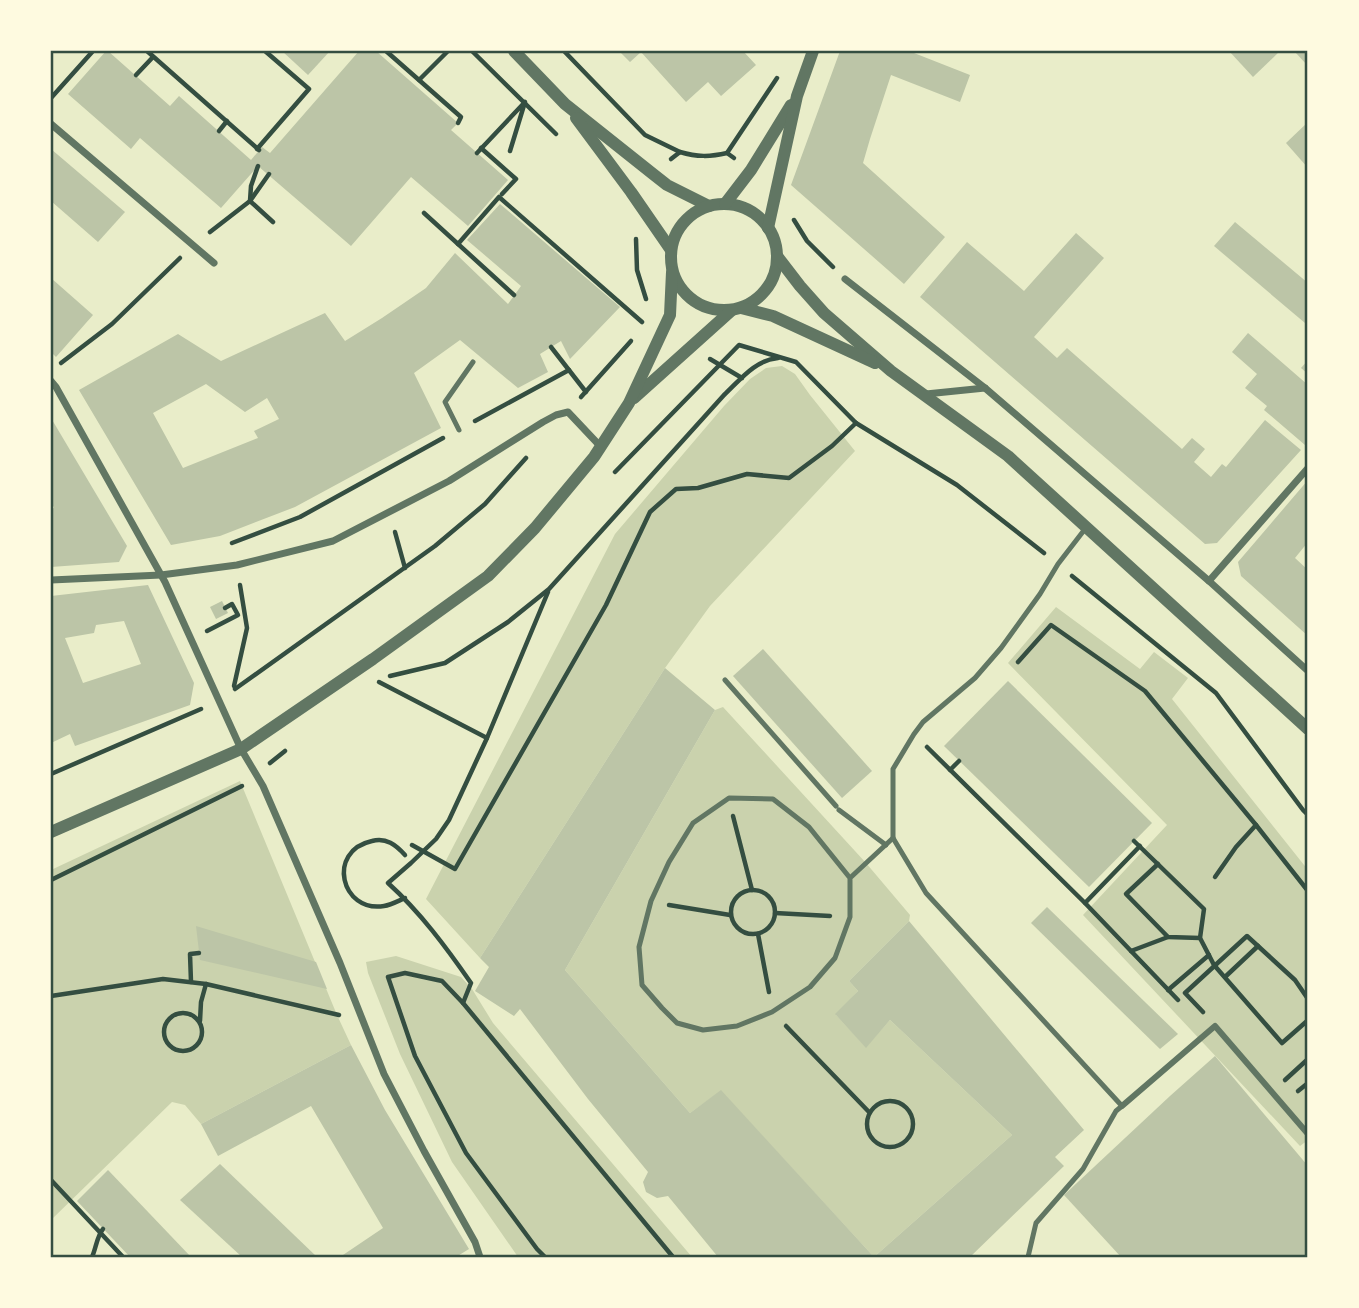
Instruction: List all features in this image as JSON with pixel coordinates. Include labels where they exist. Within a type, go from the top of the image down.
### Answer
[{"type":"street","points":[[514,51],[565,104],[671,250]]},
{"type":"street","points":[[768,228],[797,96],[813,51]]},
{"type":"street","points":[[725,204],[751,170],[797,96]]},
{"type":"street","points":[[565,104],[667,184],[709,206]]},
{"type":"street","points":[[51,124],[214,263]]},
{"type":"street","points":[[51,832],[240,749],[373,659],[488,576],[536,528],[594,457],[629,403],[670,315],[673,272],[671,250],[683,222],[695,212],[709,206],[725,204],[742,207],[756,215],[775,241],[775,273],[767,288],[756,300],[737,309],[629,403]]},
{"type":"street","points":[[777,256],[824,313],[891,370],[1008,456],[1308,729]]},
{"type":"street","points":[[673,272],[679,286],[689,298],[702,306],[717,310],[737,309],[773,317],[891,370]]},
{"type":"street","points":[[845,279],[985,388],[1209,581],[1308,671]]},
{"type":"street","points":[[51,381],[161,575],[240,749],[259,777],[340,963],[384,1074],[481,1257]]},
{"type":"street","points":[[926,394],[985,388]]},
{"type":"street","points":[[51,580],[161,575],[237,565],[333,541],[449,481],[543,422],[568,412],[601,447]]},
{"type":"street","points":[[1209,581],[1308,468]]},
{"type":"street","points":[[1122,1106],[1215,1026],[1308,1134]]},
{"type":"lane","points":[[459,430],[445,402],[473,362]]},
{"type":"lane","points":[[1028,1257],[1036,1223],[1083,1169],[1116,1111],[1122,1106],[926,893],[893,838],[893,769],[923,722],[975,678],[1001,648],[1058,564],[1087,527]]},
{"type":"lane","points":[[725,680],[837,808],[886,845]]},
{"type":"lane","points":[[729,798],[773,799],[809,827],[850,878],[849,917],[835,958],[810,987],[772,1012],[737,1026],[703,1030],[677,1023],[642,985],[639,947],[651,901],[669,862],[693,823],[729,798]]},
{"type":"lane","points":[[850,878],[893,838]]},
{"type":"path","points":[[51,98],[93,51]]},
{"type":"path","points":[[147,51],[258,150],[309,89],[265,51]]},
{"type":"path","points":[[386,51],[461,117],[458,123]]},
{"type":"path","points":[[419,80],[448,51]]},
{"type":"path","points":[[472,51],[564,142]]},
{"type":"path","points":[[564,51],[645,135],[680,152]]},
{"type":"path","points":[[136,75],[153,57]]},
{"type":"path","points":[[727,153],[780,69]]},
{"type":"path","points":[[502,194],[516,179],[479,151],[525,102]]},
{"type":"path","points":[[510,152],[525,102]]},
{"type":"path","points":[[219,131],[227,121]]},
{"type":"path","points":[[250,201],[251,186],[258,166]]},
{"type":"path","points":[[250,201],[269,174]]},
{"type":"path","points":[[777,184],[785,189],[791,214],[807,241],[845,279]]},
{"type":"path","points":[[458,244],[499,197],[645,324],[650,319]]},
{"type":"path","points":[[250,201],[273,222]]},
{"type":"path","points":[[424,213],[514,295]]},
{"type":"path","points":[[56,367],[112,324],[193,246]]},
{"type":"path","points":[[568,412],[637,334]]},
{"type":"path","points":[[551,347],[586,392]]},
{"type":"path","points":[[487,738],[373,680],[445,663],[508,622],[549,589],[724,395],[749,371],[764,360],[777,358],[796,362]]},
{"type":"path","points":[[225,545],[300,517],[569,370]]},
{"type":"path","points":[[412,845],[455,869],[606,605],[650,512],[676,489],[698,488],[747,474],[789,478],[832,446],[856,423]]},
{"type":"path","points":[[237,565],[247,628],[233,690],[435,546],[485,504],[531,453]]},
{"type":"path","points":[[389,512],[405,568]]},
{"type":"path","points":[[463,1003],[471,983],[448,951],[388,883],[436,839],[449,820],[487,738],[549,589]]},
{"type":"path","points":[[206,632],[238,615],[232,604],[225,608]]},
{"type":"path","points":[[1017,663],[1051,625],[1147,689],[1308,891]]},
{"type":"path","points":[[51,774],[219,701]]},
{"type":"path","points":[[914,734],[1086,903],[1178,1000]]},
{"type":"path","points":[[51,880],[259,777],[273,760],[293,744]]},
{"type":"path","points":[[950,770],[959,761]]},
{"type":"path","points":[[729,798],[752,890]]},
{"type":"path","points":[[1214,877],[1256,825]]},
{"type":"path","points":[[404,898],[386,906],[369,905],[357,900],[347,889],[343,869],[352,851],[361,844],[372,841],[393,844],[405,855]]},
{"type":"path","points":[[1134,841],[1204,909],[1200,937],[1214,965],[1282,1042],[1308,1022]]},
{"type":"path","points":[[1086,903],[1140,846]]},
{"type":"path","points":[[1158,864],[1126,894],[1168,937]]},
{"type":"path","points":[[752,890],[766,894],[771,899],[775,913],[770,927],[758,934],[743,933],[737,929],[730,915],[733,901],[745,891],[752,890]]},
{"type":"path","points":[[651,901],[730,915]]},
{"type":"path","points":[[775,913],[849,917]]},
{"type":"path","points":[[758,934],[772,1012],[869,1112]]},
{"type":"path","points":[[1185,993],[1247,936],[1295,980],[1308,999]]},
{"type":"path","points":[[1131,951],[1168,937],[1200,937]]},
{"type":"path","points":[[1225,977],[1258,946]]},
{"type":"path","points":[[191,982],[190,954],[199,953]]},
{"type":"path","points":[[1168,990],[1209,955]]},
{"type":"path","points":[[545,1257],[537,1250],[466,1153],[415,1056],[388,977],[405,973],[442,981],[673,1257]]},
{"type":"path","points":[[51,996],[163,979],[206,984],[337,1015],[361,1018]]},
{"type":"path","points":[[200,1021],[193,1014],[183,1012],[173,1015],[166,1023],[164,1032],[167,1042],[174,1049],[184,1052],[194,1049],[201,1041],[204,1031],[200,1021],[201,1002],[206,984]]},
{"type":"path","points":[[1308,1059],[1285,1079],[1297,1093],[1308,1083]]},
{"type":"path","points":[[889,1100],[904,1105],[912,1118],[911,1133],[902,1144],[895,1147],[880,1146],[866,1128],[869,1112],[874,1106],[889,1100]]},
{"type":"path","points":[[51,1180],[102,1230],[124,1257]]},
{"type":"path","points":[[92,1257],[102,1230]]},
{"type":"green space","points":[[782,366],[795,374],[855,451],[710,606],[665,668],[480,958],[426,899],[615,534],[750,379],[766,368]]},
{"type":"green space","points":[[1056,607],[1140,669],[1154,652],[1188,678],[1172,699],[1308,870],[1308,1140],[1300,1146],[1083,915],[1167,825],[1008,663]]},
{"type":"green space","points":[[723,707],[910,915],[909,921],[849,981],[858,991],[836,1015],[866,1047],[890,1020],[1012,1135],[874,1257],[721,1091],[690,1113],[565,970],[715,710]]},
{"type":"green space","points":[[240,781],[351,1045],[201,1124],[185,1105],[172,1102],[51,1220],[51,870]]},
{"type":"green space","points":[[396,956],[461,977],[472,989],[493,1023],[692,1257],[518,1257],[452,1162],[400,1054],[366,962]]},
{"type":"building","points":[[106,51],[170,106],[179,96],[251,160],[262,147],[270,153],[359,51],[376,51],[458,123],[451,130],[508,180],[468,226],[411,177],[351,246],[258,166],[221,208],[140,138],[131,149],[68,94]]},
{"type":"building","points":[[282,51],[330,51],[308,75]]},
{"type":"building","points":[[619,51],[743,51],[756,65],[721,96],[708,82],[686,102],[641,52],[630,62]]},
{"type":"building","points":[[840,51],[915,51],[914,53],[970,75],[960,102],[891,75],[870,139],[863,163],[945,237],[904,284],[791,185]]},
{"type":"building","points":[[1229,51],[1280,51],[1253,77]]},
{"type":"building","points":[[1294,51],[1308,51],[1308,66]]},
{"type":"building","points":[[1308,122],[1308,168],[1286,143]]},
{"type":"building","points":[[51,149],[125,212],[98,242],[51,201]]},
{"type":"building","points":[[500,204],[620,307],[570,359],[561,341],[540,354],[548,372],[518,388],[460,340],[414,373],[441,428],[295,507],[220,536],[171,545],[79,390],[178,334],[221,361],[325,313],[345,341],[426,288],[455,253],[508,304],[521,286],[467,240]],"holes":[[[206,384],[245,412],[267,398],[279,419],[254,431],[258,438],[183,468],[153,413]]]},
{"type":"building","points":[[1235,222],[1308,283],[1308,319],[1305,323],[1214,246]]},
{"type":"building","points":[[1076,233],[1104,258],[1034,337],[1057,358],[1067,348],[1182,449],[1192,438],[1205,449],[1194,462],[1211,477],[1222,464],[1226,467],[1265,420],[1301,450],[1217,543],[1205,544],[920,297],[967,242],[1024,291]]},
{"type":"building","points":[[51,278],[93,315],[56,357],[51,352]]},
{"type":"building","points":[[1248,333],[1308,385],[1308,441],[1305,445],[1264,410],[1267,406],[1245,388],[1257,374],[1232,352]]},
{"type":"building","points":[[1308,360],[1308,374],[1301,368]]},
{"type":"building","points":[[51,418],[127,546],[119,562],[51,567],[51,509],[54,508],[51,501]]},
{"type":"building","points":[[1308,480],[1308,542],[1295,558],[1308,570],[1308,636],[1241,576],[1238,562]]},
{"type":"building","points":[[148,585],[194,683],[190,705],[75,746],[70,734],[51,743],[51,596]],"holes":[[[124,621],[141,664],[83,683],[65,638],[94,633],[96,625]]]},
{"type":"building","points":[[222,601],[228,613],[216,619],[210,607]]},
{"type":"building","points":[[763,649],[872,771],[842,798],[733,676]]},
{"type":"building","points":[[665,668],[715,710],[565,970],[690,1113],[721,1090],[874,1257],[718,1257],[668,1196],[657,1198],[646,1192],[643,1182],[648,1172],[588,1099],[520,1009],[514,1016],[475,991],[489,967],[480,958]]},
{"type":"building","points":[[1008,681],[1152,823],[1089,887],[944,746]]},
{"type":"building","points":[[1047,907],[1178,1034],[1160,1049],[1031,923]]},
{"type":"building","points":[[909,921],[1084,1130],[1055,1157],[1064,1166],[970,1257],[874,1257],[1012,1135],[890,1020],[866,1048],[835,1014],[858,991],[849,981]]},
{"type":"building","points":[[196,926],[316,962],[327,989],[200,960]]},
{"type":"building","points":[[351,1045],[385,1110],[469,1249],[456,1257],[340,1257],[383,1228],[311,1106],[218,1156],[201,1124]]},
{"type":"building","points":[[1215,1056],[1308,1166],[1308,1257],[1121,1257],[1064,1195]]},
{"type":"building","points":[[220,1164],[317,1257],[242,1257],[180,1200]]},
{"type":"building","points":[[108,1170],[191,1257],[130,1257],[77,1201]]}]
